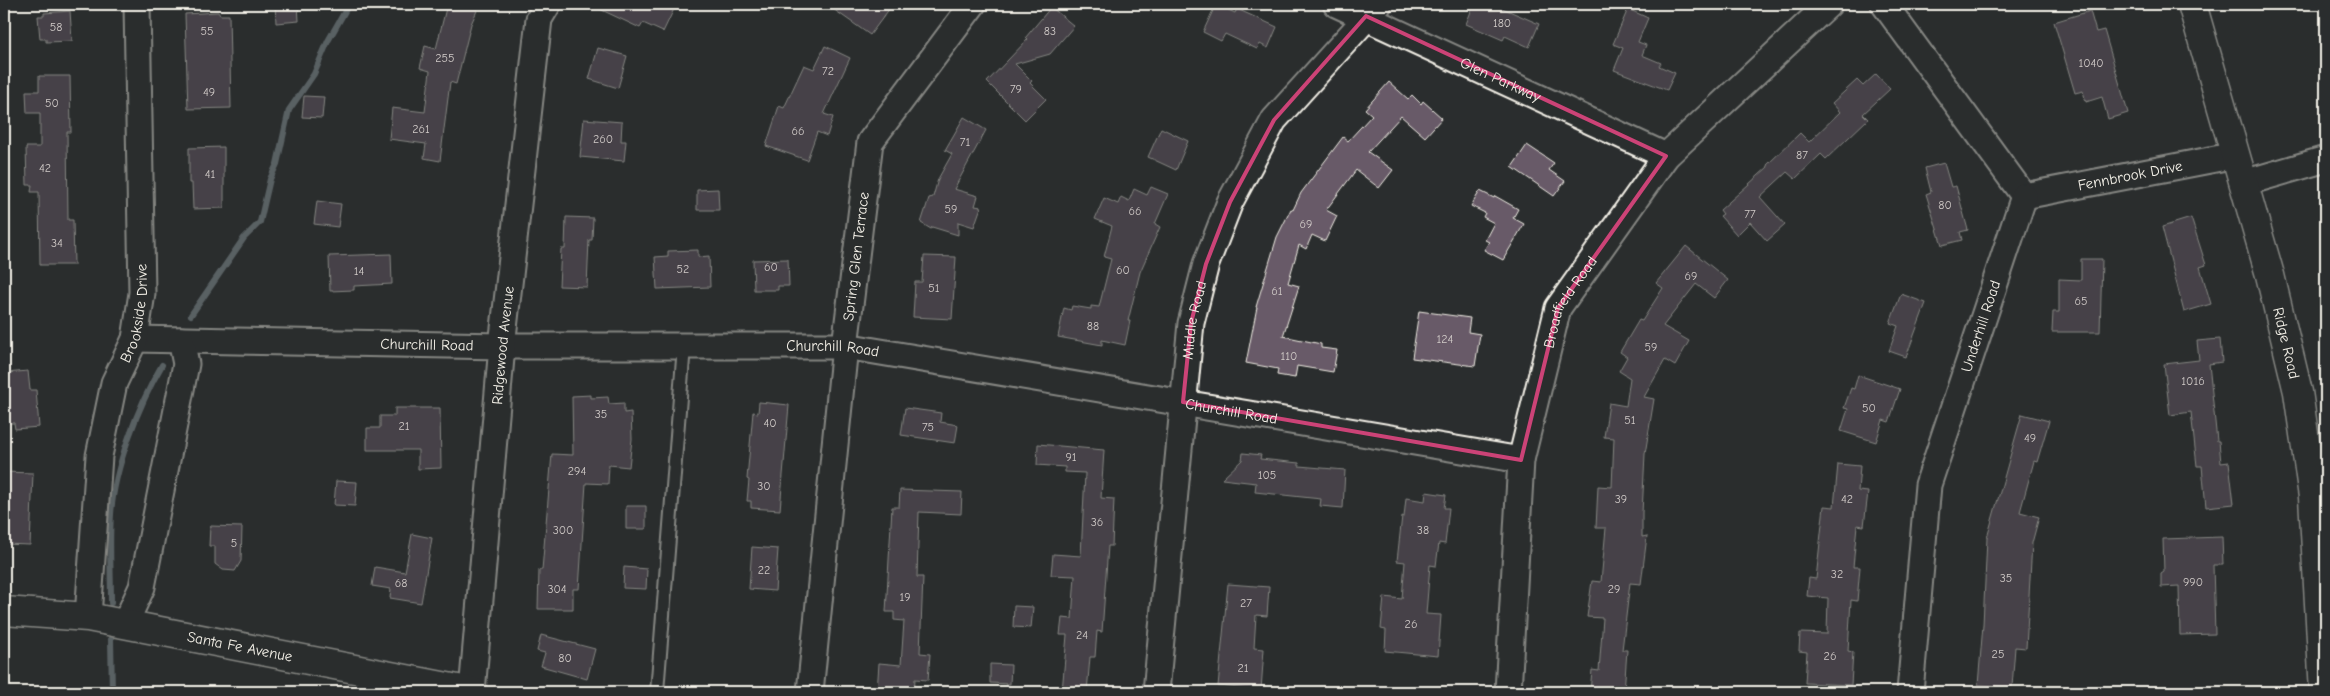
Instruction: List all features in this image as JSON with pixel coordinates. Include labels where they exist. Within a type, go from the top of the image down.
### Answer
[{"type":"main road","name":"Ridge Road","points":[[2192,4],[2270,274],[2298,392],[2310,470],[2323,604],[2324,692]]},
{"type":"main road","name":"Santa Fe Avenue","points":[[4,612],[88,617],[472,692]]},
{"type":"street","name":"Brookside Drive","points":[[88,617],[99,456],[114,383],[135,339],[142,293],[137,4]]},
{"type":"street","name":"Ridgewood Avenue","points":[[472,692],[502,346],[539,19],[548,4]]},
{"type":"street","name":"Spring Glen Terrace","points":[[810,692],[845,346],[870,142],[973,4]]},
{"type":"street","name":"Glen Parkway","points":[[1336,4],[1372,10],[1666,156]]},
{"type":"street","name":"Broadfield Road","points":[[1508,692],[1521,460],[1558,308],[1666,156],[1829,4]]},
{"type":"street","points":[[1884,4],[2024,196]]},
{"type":"street","name":"Middle Road","points":[[1156,692],[1191,323],[1206,264],[1230,202],[1274,120],[1372,10]]},
{"type":"street","name":"Fennbrook Drive","points":[[2024,196],[2236,155]]},
{"type":"street","points":[[2244,183],[2326,159]]},
{"type":"street","name":"Underhill Road","points":[[1910,692],[1928,485],[2024,196]]},
{"type":"street","name":"Churchill Road","points":[[135,339],[502,346],[845,346],[1521,460]]},
{"type":"street","points":[[125,624],[142,587],[177,412],[186,364],[181,340]]},
{"type":"lane","points":[[657,692],[684,346]]},
{"type":"highlighted area","points":[[1366,16],[1666,156],[1558,308],[1521,460],[1183,402],[1191,323],[1206,264],[1230,202],[1274,120]]},
{"type":"building","points":[[275,4],[298,4],[299,21],[276,23]]},
{"type":"building","points":[[447,4],[480,4],[471,24],[456,84],[450,82],[440,161],[424,158],[426,144],[389,139],[392,108],[425,112],[430,71],[420,68],[425,46],[436,49]]},
{"type":"building","points":[[589,4],[661,4],[674,9],[663,32],[643,23],[640,28]]},
{"type":"building","points":[[826,4],[893,4],[870,35]]},
{"type":"building","points":[[1216,4],[1235,13],[1237,9],[1277,27],[1268,48],[1260,44],[1257,49],[1225,34],[1221,41],[1203,32]]},
{"type":"building","points":[[1474,4],[1493,4],[1539,24],[1529,47],[1505,36],[1503,40],[1466,24]]},
{"type":"building","points":[[1051,7],[1074,26],[1050,54],[1015,64],[1046,99],[1025,120],[987,82],[1028,39],[1026,37]]},
{"type":"building","points":[[1628,9],[1648,18],[1638,42],[1646,45],[1642,55],[1661,63],[1659,66],[1675,73],[1667,90],[1614,70],[1623,48],[1613,44]]},
{"type":"building","points":[[70,11],[72,41],[46,42],[46,39],[40,39],[38,16],[44,16],[44,13]]},
{"type":"building","points":[[2090,11],[2096,32],[2104,30],[2128,113],[2108,119],[2102,97],[2086,102],[2083,91],[2075,93],[2054,22]]},
{"type":"building","points":[[218,12],[220,15],[229,15],[231,108],[188,109],[185,14]]},
{"type":"building","points":[[825,46],[850,58],[824,114],[833,117],[827,136],[817,132],[807,160],[766,146],[779,106],[784,108],[804,65],[814,69]]},
{"type":"building","points":[[598,48],[627,56],[618,88],[589,79]]},
{"type":"building","points":[[1876,74],[1890,89],[1863,114],[1868,119],[1826,159],[1821,154],[1795,179],[1787,172],[1760,197],[1785,225],[1767,241],[1750,222],[1737,235],[1720,216],[1723,214],[1720,210],[1768,167],[1767,165],[1800,133],[1809,142],[1840,112],[1832,103],[1857,80],[1863,86]]},
{"type":"building","points":[[39,76],[70,76],[71,132],[67,132],[68,220],[73,220],[74,265],[40,265],[39,192],[31,192],[32,185],[27,185],[26,147],[40,147],[40,113],[27,113],[26,91],[39,91]]},
{"type":"building","points":[[1389,82],[1408,99],[1412,95],[1421,104],[1423,101],[1442,118],[1425,137],[1401,116],[1368,152],[1393,170],[1379,188],[1356,170],[1326,210],[1337,216],[1325,241],[1312,235],[1306,249],[1299,245],[1288,283],[1299,286],[1283,336],[1321,344],[1321,348],[1337,350],[1333,372],[1297,366],[1295,378],[1277,375],[1278,369],[1246,363],[1256,307],[1277,237],[1291,209],[1293,210],[1301,193],[1343,137],[1348,141],[1372,115],[1365,109]]},
{"type":"building","points":[[304,96],[324,97],[322,118],[302,117]]},
{"type":"building","points":[[964,117],[986,130],[954,189],[978,196],[975,206],[981,207],[974,227],[958,222],[958,235],[932,227],[931,229],[921,223],[929,198],[933,197],[938,179],[952,154],[945,150]]},
{"type":"building","points":[[584,119],[622,122],[621,141],[626,141],[624,161],[580,157]]},
{"type":"building","points":[[1161,128],[1188,141],[1176,170],[1148,157]]},
{"type":"building","points":[[1527,145],[1554,163],[1549,170],[1565,181],[1554,196],[1512,167]]},
{"type":"building","points":[[224,147],[224,208],[193,209],[192,183],[189,183],[189,148]]},
{"type":"building","points":[[1944,163],[1951,187],[1956,186],[1968,230],[1960,232],[1962,240],[1942,245],[1926,194],[1931,192],[1925,168]]},
{"type":"building","points":[[1151,187],[1168,194],[1155,224],[1160,227],[1140,272],[1128,321],[1130,321],[1125,345],[1102,340],[1102,345],[1058,337],[1064,308],[1071,310],[1072,306],[1091,309],[1091,306],[1099,307],[1111,259],[1104,257],[1112,226],[1095,219],[1104,198],[1118,204],[1121,197],[1129,201],[1134,189],[1147,195]]},
{"type":"building","points":[[718,189],[719,210],[697,210],[697,190]]},
{"type":"building","points":[[1480,191],[1494,198],[1495,196],[1518,209],[1513,218],[1524,224],[1503,260],[1484,250],[1489,242],[1485,240],[1494,223],[1483,217],[1485,213],[1471,206]]},
{"type":"building","points":[[317,201],[341,204],[338,227],[314,224]]},
{"type":"building","points":[[566,217],[593,218],[592,240],[589,240],[587,287],[559,286],[561,249],[565,249]]},
{"type":"building","points":[[2191,218],[2206,265],[2200,267],[2211,304],[2184,312],[2162,227]]},
{"type":"building","points":[[1686,246],[1728,280],[1714,298],[1696,284],[1663,326],[1689,341],[1675,366],[1665,360],[1644,397],[1654,399],[1645,454],[1642,537],[1647,536],[1641,584],[1630,583],[1622,650],[1627,650],[1624,692],[1590,692],[1592,670],[1599,671],[1603,618],[1587,617],[1592,581],[1601,582],[1606,528],[1596,528],[1598,486],[1612,487],[1614,438],[1604,437],[1609,403],[1626,406],[1630,378],[1619,371],[1627,357],[1620,352],[1639,320],[1642,321],[1663,288],[1656,283]]},
{"type":"building","points":[[698,250],[698,257],[709,256],[710,287],[657,289],[655,257],[668,256],[668,251]]},
{"type":"building","points":[[391,254],[392,284],[354,286],[354,290],[330,291],[329,256]]},
{"type":"building","points":[[924,256],[956,257],[952,319],[913,317],[915,282],[922,282]]},
{"type":"building","points":[[788,259],[789,286],[778,286],[778,290],[754,290],[753,260]]},
{"type":"building","points":[[2081,259],[2102,259],[2100,332],[2052,332],[2053,312],[2059,312],[2059,279],[2081,280]]},
{"type":"building","points":[[1901,294],[1926,303],[1906,357],[1889,351],[1898,326],[1890,323]]},
{"type":"building","points":[[1419,311],[1470,318],[1468,332],[1480,334],[1475,366],[1412,358]]},
{"type":"building","points":[[2220,339],[2222,362],[2209,364],[2217,441],[2219,441],[2221,463],[2229,462],[2234,504],[2206,507],[2202,466],[2197,466],[2191,412],[2170,415],[2164,364],[2199,360],[2197,341]]},
{"type":"building","points":[[28,371],[30,390],[36,390],[39,427],[15,429],[14,423],[6,423],[5,405],[8,405],[6,373]]},
{"type":"building","points":[[1858,375],[1900,389],[1889,422],[1883,420],[1876,442],[1841,431],[1848,409],[1844,408],[1851,388],[1854,389]]},
{"type":"building","points":[[591,395],[591,398],[608,397],[609,404],[624,403],[624,413],[631,412],[632,439],[629,467],[609,465],[608,484],[586,483],[579,589],[573,589],[573,609],[538,609],[539,570],[542,570],[552,454],[573,455],[572,396]]},
{"type":"building","points":[[759,402],[789,405],[780,510],[751,508],[751,501],[747,501],[753,412],[758,413]]},
{"type":"building","points":[[395,408],[440,408],[441,468],[418,469],[418,450],[367,450],[367,428],[380,428],[380,416],[395,416]]},
{"type":"building","points":[[905,408],[941,413],[940,422],[958,425],[955,443],[901,435]]},
{"type":"building","points":[[2022,414],[2049,421],[2037,462],[2034,461],[2020,512],[2039,517],[2032,543],[2026,648],[2015,647],[2012,687],[1978,685],[1987,538]]},
{"type":"building","points":[[1038,444],[1104,450],[1101,498],[1114,499],[1112,546],[1108,546],[1102,632],[1097,631],[1095,657],[1090,657],[1087,692],[1062,692],[1067,635],[1060,635],[1062,618],[1072,619],[1075,576],[1051,575],[1053,554],[1081,556],[1085,473],[1065,472],[1065,467],[1037,465]]},
{"type":"building","points":[[1243,453],[1261,455],[1260,459],[1299,463],[1299,466],[1345,470],[1343,508],[1320,506],[1321,499],[1255,492],[1256,483],[1222,479],[1242,460]]},
{"type":"building","points":[[1838,464],[1860,466],[1858,491],[1868,492],[1864,526],[1857,525],[1853,567],[1860,567],[1857,601],[1851,600],[1848,651],[1853,652],[1851,685],[1805,683],[1807,652],[1799,651],[1800,633],[1827,634],[1828,598],[1807,596],[1809,578],[1816,579],[1824,506],[1834,507]]},
{"type":"building","points":[[4,472],[33,473],[30,545],[4,544]]},
{"type":"building","points":[[336,481],[357,482],[355,506],[334,505]]},
{"type":"building","points":[[900,490],[962,492],[961,514],[919,512],[917,577],[923,577],[920,653],[930,654],[928,680],[915,679],[914,692],[877,692],[879,663],[901,665],[904,621],[894,620],[894,612],[886,612],[892,507],[899,507]]},
{"type":"building","points":[[1426,492],[1446,495],[1444,508],[1449,508],[1445,544],[1439,543],[1436,566],[1430,565],[1426,614],[1441,615],[1438,656],[1385,651],[1386,630],[1381,629],[1384,597],[1402,599],[1405,562],[1397,561],[1406,498],[1425,501]]},
{"type":"building","points":[[626,506],[646,506],[646,529],[626,529]]},
{"type":"building","points":[[210,526],[242,527],[241,561],[235,571],[223,570],[215,564],[215,546],[209,546]]},
{"type":"building","points":[[412,534],[432,538],[421,603],[390,598],[391,589],[372,586],[375,567],[405,572]]},
{"type":"building","points":[[2222,537],[2223,565],[2213,565],[2215,634],[2180,635],[2179,586],[2161,587],[2161,574],[2164,572],[2163,539]]},
{"type":"building","points":[[752,547],[778,549],[775,591],[749,589]]},
{"type":"building","points":[[624,567],[647,569],[646,589],[623,588]]},
{"type":"building","points":[[1228,584],[1269,587],[1267,616],[1256,615],[1254,648],[1264,649],[1261,690],[1218,686]]},
{"type":"building","points":[[1014,606],[1033,607],[1031,628],[1013,627]]},
{"type":"building","points":[[541,635],[595,649],[587,679],[541,666],[545,653],[537,651]]},
{"type":"building","points":[[990,664],[1011,665],[1010,684],[990,683]]},
{"type":"waterway","points":[[191,315],[244,238],[260,222],[270,179],[277,164],[289,110],[314,74],[328,41],[349,4]]},
{"type":"waterway","points":[[111,603],[110,525],[117,477],[122,457],[137,417],[162,365]]},
{"type":"waterway","points":[[111,639],[112,692]]}]
